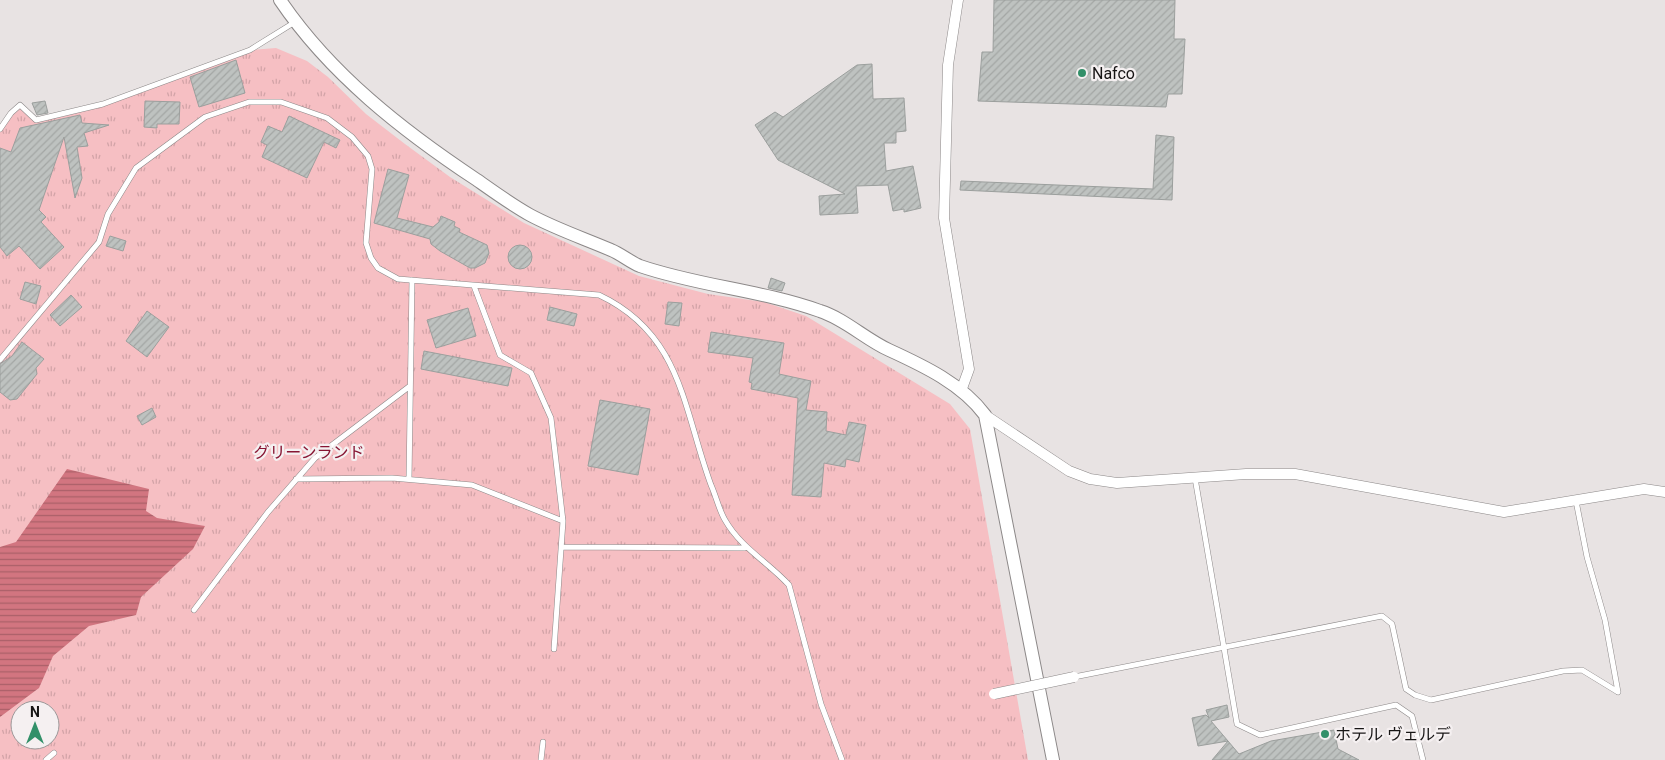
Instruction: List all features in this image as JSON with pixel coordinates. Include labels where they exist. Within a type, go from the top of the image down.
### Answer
[{"type":"street","points":[[280,0],[295,22],[329,61],[412,135],[528,214],[571,235],[613,250],[638,265],[756,292],[822,311],[879,345],[926,368],[960,391],[985,415],[1070,471],[1090,479],[1117,482],[1246,474],[1295,474],[1504,512],[1644,489],[1665,492]]},
{"type":"street","points":[[958,0],[948,65],[944,218],[969,369],[960,391]]},
{"type":"street","points":[[985,415],[1053,760]]},
{"type":"street","points":[[994,694],[1074,677]]},
{"type":"lane","points":[[0,129],[11,113],[20,105],[36,120],[103,104],[250,50],[295,22]]},
{"type":"lane","points":[[0,360],[69,281],[99,242],[108,214],[136,168],[204,117],[249,102],[281,102],[306,109],[327,118],[352,137],[368,156],[372,168],[366,243],[370,258],[378,268],[398,279],[599,295],[608,299],[651,332],[667,355],[678,380],[707,474],[724,520],[746,548],[776,571],[789,586],[821,704],[842,760]]},
{"type":"lane","points":[[409,479],[412,280]]},
{"type":"lane","points":[[474,286],[500,354],[532,373],[551,418],[562,521],[562,547],[554,650]]},
{"type":"lane","points":[[194,610],[268,512],[315,458],[410,386]]},
{"type":"lane","points":[[1195,478],[1237,724],[1260,735],[1396,704],[1412,716],[1422,760]]},
{"type":"lane","points":[[296,479],[409,479],[472,485],[562,521]]},
{"type":"lane","points":[[1074,677],[1382,616],[1392,624],[1406,689],[1415,695],[1431,700],[1563,671],[1582,670],[1618,692],[1605,620],[1587,557],[1576,501]]},
{"type":"lane","points":[[562,547],[746,548]]},
{"type":"lane","points":[[541,760],[543,742]]},
{"type":"lane","points":[[46,760],[54,753]]},
{"type":"green space","name":"グリーンランド","points":[[276,48],[307,61],[328,77],[366,114],[405,144],[450,177],[524,223],[639,276],[708,294],[764,302],[806,316],[950,404],[970,429],[1028,760],[0,760],[0,129],[20,105],[36,120],[103,104],[250,50]]},
{"type":"shaded area","points":[[67,469],[149,489],[146,511],[157,518],[205,526],[193,549],[141,597],[136,615],[89,626],[53,656],[39,688],[23,700],[10,700],[10,710],[0,717],[0,547],[16,542]]},
{"type":"building","name":"Nafco","points":[[994,0],[1175,0],[1174,39],[1185,39],[1182,94],[1168,94],[1166,107],[978,101],[982,52],[993,52]]},
{"type":"building","points":[[236,60],[245,93],[199,107],[190,77]]},
{"type":"building","points":[[872,64],[873,99],[904,98],[906,131],[896,132],[896,143],[884,143],[886,171],[913,166],[921,208],[904,212],[904,209],[893,211],[888,185],[856,186],[858,213],[820,215],[819,196],[845,194],[778,160],[755,125],[775,112],[783,117],[857,65]]},
{"type":"building","points":[[45,101],[48,113],[37,115],[32,103]]},
{"type":"building","points":[[145,101],[180,102],[179,124],[157,124],[157,128],[144,127]]},
{"type":"building","points":[[80,115],[82,123],[109,125],[84,133],[88,146],[77,147],[82,178],[75,198],[64,137],[39,210],[46,217],[41,222],[64,247],[40,269],[19,246],[7,256],[0,247],[0,148],[11,152],[20,128]]},
{"type":"building","points":[[289,116],[340,140],[336,148],[324,142],[307,178],[262,157],[267,145],[261,142],[268,126],[282,132]]},
{"type":"building","points":[[1156,135],[1174,137],[1172,200],[960,190],[961,181],[1153,189]]},
{"type":"building","points":[[388,169],[409,175],[397,218],[433,227],[439,222],[441,216],[455,222],[454,226],[460,229],[459,232],[487,245],[489,253],[485,263],[475,268],[470,268],[440,251],[431,244],[430,239],[374,223]]},
{"type":"building","points":[[110,236],[126,241],[123,251],[106,246]]},
{"type":"building","points":[[520,245],[525,246],[531,252],[531,262],[525,268],[520,269],[515,268],[509,262],[508,257],[509,252],[515,246]]},
{"type":"building","points":[[771,278],[785,283],[782,291],[768,288]]},
{"type":"building","points":[[25,282],[41,286],[36,304],[20,299]]},
{"type":"building","points":[[71,295],[82,307],[60,326],[50,315]]},
{"type":"building","points":[[668,302],[682,303],[679,326],[665,324]]},
{"type":"building","points":[[550,307],[577,314],[574,326],[547,320]]},
{"type":"building","points":[[468,308],[476,336],[436,348],[427,320]]},
{"type":"building","points":[[147,311],[169,327],[147,357],[126,341]]},
{"type":"building","points":[[711,332],[784,343],[779,374],[811,381],[806,410],[827,412],[826,431],[846,435],[849,422],[866,425],[859,462],[846,459],[845,467],[824,463],[821,497],[792,495],[798,398],[751,389],[752,383],[749,382],[753,358],[708,352]]},
{"type":"building","points":[[22,342],[44,359],[36,368],[37,374],[17,399],[10,400],[0,392],[0,364],[12,356]]},
{"type":"building","points":[[424,351],[512,368],[508,386],[421,369]]},
{"type":"building","points":[[600,400],[650,409],[638,475],[588,466]]},
{"type":"building","points":[[152,408],[156,417],[142,425],[137,416]]},
{"type":"building","points":[[1227,705],[1229,717],[1211,721],[1228,741],[1198,746],[1192,718],[1206,715],[1209,718],[1206,710]]},
{"type":"building","name":"ホテル ヴェルデ","points":[[1334,730],[1338,749],[1359,760],[1212,760],[1228,741],[1239,754],[1271,741]]},
{"type":"place","name":"Nafco","points":[[1082,73]]},
{"type":"place","name":"ホテル ヴェルデ","points":[[1325,734]]}]
